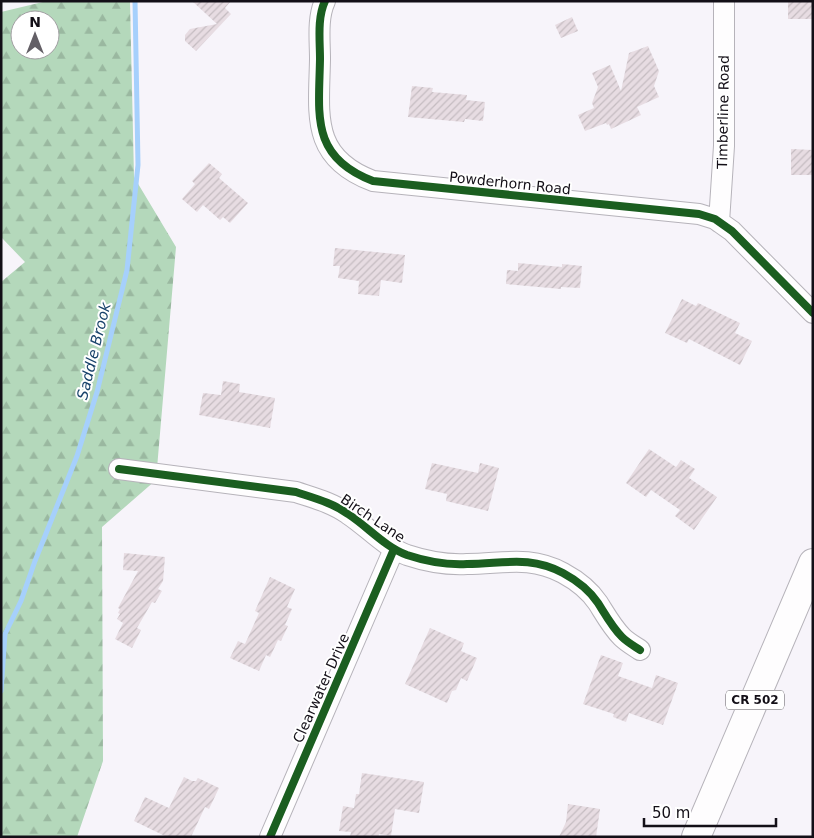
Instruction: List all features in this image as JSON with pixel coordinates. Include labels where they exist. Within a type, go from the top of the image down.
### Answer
[{"type":"main road","name":"CR 502","points":[[696,837],[813,563]]},
{"type":"street","name":"Powderhorn Road","points":[[325,1],[320,24],[319,119],[322,136],[330,151],[342,165],[356,175],[372,182],[699,214],[719,222],[732,231],[813,313]]},
{"type":"street","name":"Timberline Road","points":[[719,222],[724,146],[724,1]]},
{"type":"street","name":"Birch Lane","points":[[119,469],[296,492],[323,500],[348,513],[394,549],[434,562],[466,564],[508,561],[529,562],[547,566],[564,574],[580,585],[596,601],[622,637],[640,650]]},
{"type":"street","name":"Clearwater Drive","points":[[270,837],[394,549]]},
{"type":"green space","points":[[47,1],[130,1],[134,177],[176,247],[156,480],[102,527],[103,761],[77,837],[1,837],[1,282],[25,262],[1,237],[1,12]]},
{"type":"building","points":[[192,1],[231,1],[225,8],[231,14],[196,51],[185,41],[185,35],[190,29],[217,24]]},
{"type":"building","points":[[788,1],[813,1],[813,19],[788,19]]},
{"type":"building","points":[[572,17],[578,31],[561,38],[555,25]]},
{"type":"building","points":[[648,46],[659,71],[654,86],[659,97],[637,107],[641,115],[611,129],[609,124],[607,125],[606,123],[585,131],[578,115],[594,108],[592,103],[598,87],[592,73],[610,65],[621,91],[629,53]]},
{"type":"building","points":[[412,86],[433,88],[432,92],[467,95],[466,100],[485,102],[483,121],[465,119],[464,122],[408,117]]},
{"type":"building","points":[[791,149],[813,150],[813,175],[791,175]]},
{"type":"building","points":[[209,163],[222,174],[219,178],[248,203],[230,223],[223,217],[220,220],[203,205],[197,212],[182,199],[195,184],[192,181]]},
{"type":"building","points":[[335,248],[405,255],[402,283],[381,280],[379,296],[358,294],[359,281],[338,278],[340,266],[333,266]]},
{"type":"building","points":[[518,263],[562,267],[562,264],[582,266],[580,288],[561,287],[561,289],[506,284],[507,270],[518,271]]},
{"type":"building","points":[[682,299],[696,306],[698,303],[740,323],[735,333],[752,341],[740,365],[689,339],[687,343],[665,333]]},
{"type":"building","points":[[223,381],[240,384],[239,392],[275,398],[270,428],[199,415],[203,393],[221,395]]},
{"type":"building","points":[[649,449],[676,467],[681,460],[695,469],[689,478],[717,497],[694,530],[675,516],[680,510],[651,490],[646,497],[626,483]]},
{"type":"building","points":[[432,463],[478,473],[480,463],[499,468],[488,511],[446,501],[447,494],[425,489]]},
{"type":"building","points":[[124,553],[165,557],[163,581],[158,589],[162,591],[155,603],[152,602],[137,628],[141,630],[132,648],[115,639],[123,623],[117,619],[120,614],[118,613],[120,609],[118,608],[138,571],[123,570]]},
{"type":"building","points":[[270,577],[295,589],[287,607],[292,609],[285,625],[288,626],[281,641],[278,640],[270,657],[266,655],[259,671],[230,658],[238,641],[245,644],[259,613],[255,611]]},
{"type":"building","points":[[430,628],[464,643],[461,651],[477,658],[467,681],[461,678],[456,690],[452,691],[447,703],[405,684]]},
{"type":"building","points":[[601,655],[623,663],[618,676],[652,688],[656,675],[678,683],[663,725],[629,713],[626,722],[613,717],[614,714],[583,704]]},
{"type":"building","points":[[362,773],[424,782],[419,813],[395,809],[391,836],[379,834],[378,837],[350,837],[351,832],[339,831],[343,806],[354,808],[356,794],[359,794]]},
{"type":"building","points":[[184,777],[192,781],[196,781],[198,778],[219,788],[209,809],[205,807],[191,837],[167,837],[134,821],[145,797],[169,808]]},
{"type":"building","points":[[568,804],[600,809],[596,837],[559,837],[566,822]]},
{"type":"waterway","name":"Saddle Brook","points":[[1,691],[5,634],[21,601],[77,456],[97,392],[127,270],[138,165],[135,1]]},
{"type":"cycle path","points":[[325,1],[322,8],[320,30],[319,98],[322,132],[328,147],[338,160],[353,171],[373,181],[699,214],[715,219],[732,231],[813,313]]},
{"type":"cycle path","points":[[119,469],[296,492],[342,510],[391,547],[421,559],[460,564],[527,562],[551,567],[578,582],[587,590],[618,633],[640,650]]},
{"type":"cycle path","points":[[270,837],[394,549]]}]
